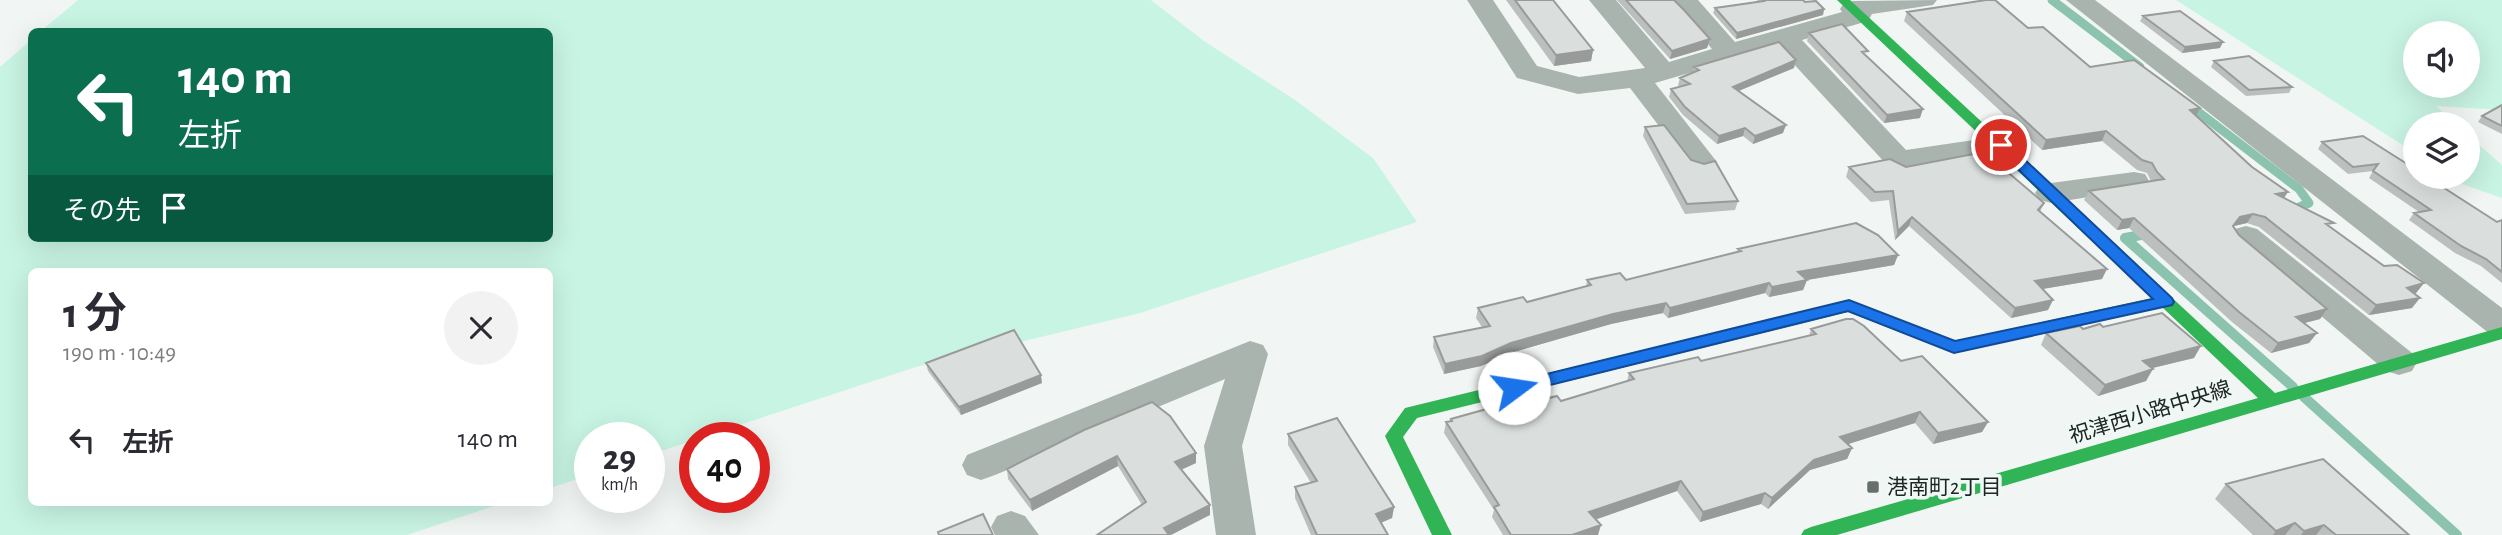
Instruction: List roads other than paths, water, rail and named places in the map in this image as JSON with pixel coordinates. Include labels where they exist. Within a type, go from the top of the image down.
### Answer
[{"type":"street","points":[[1480,0],[1527,72],[1578,86],[1650,76],[1783,36],[1851,8],[1924,0]]},
{"type":"street","points":[[1602,0],[1702,162]]},
{"type":"street","points":[[1684,0],[1730,53]]},
{"type":"street","points":[[2079,0],[2497,319]]},
{"type":"street","points":[[1851,8],[2001,145],[2270,399]]},
{"type":"street","points":[[1783,36],[1899,160],[2001,145]]},
{"type":"street","points":[[2051,193],[2133,181]]},
{"type":"street","points":[[2246,236],[2399,362]]},
{"type":"street","points":[[1442,535],[1394,436],[1411,413],[1849,306],[1954,347],[2166,302]]},
{"type":"street","name":"祝津西小路中央線","points":[[1811,535],[2399,362],[2497,319]]},
{"type":"street","points":[[981,465],[1250,354],[1223,446],[1236,535]]},
{"type":"waterway","points":[[2052,0],[2140,67]]},
{"type":"waterway","points":[[2188,104],[2299,189],[2309,203],[2290,211]]},
{"type":"waterway","points":[[2125,238],[2151,234]]},
{"type":"waterway","points":[[2125,238],[2136,236]]},
{"type":"waterway","points":[[2125,238],[2293,387]]},
{"type":"waterway","points":[[2304,397],[2457,535]]},
{"type":"place","name":"港南町2丁目","points":[[1873,487]]}]
